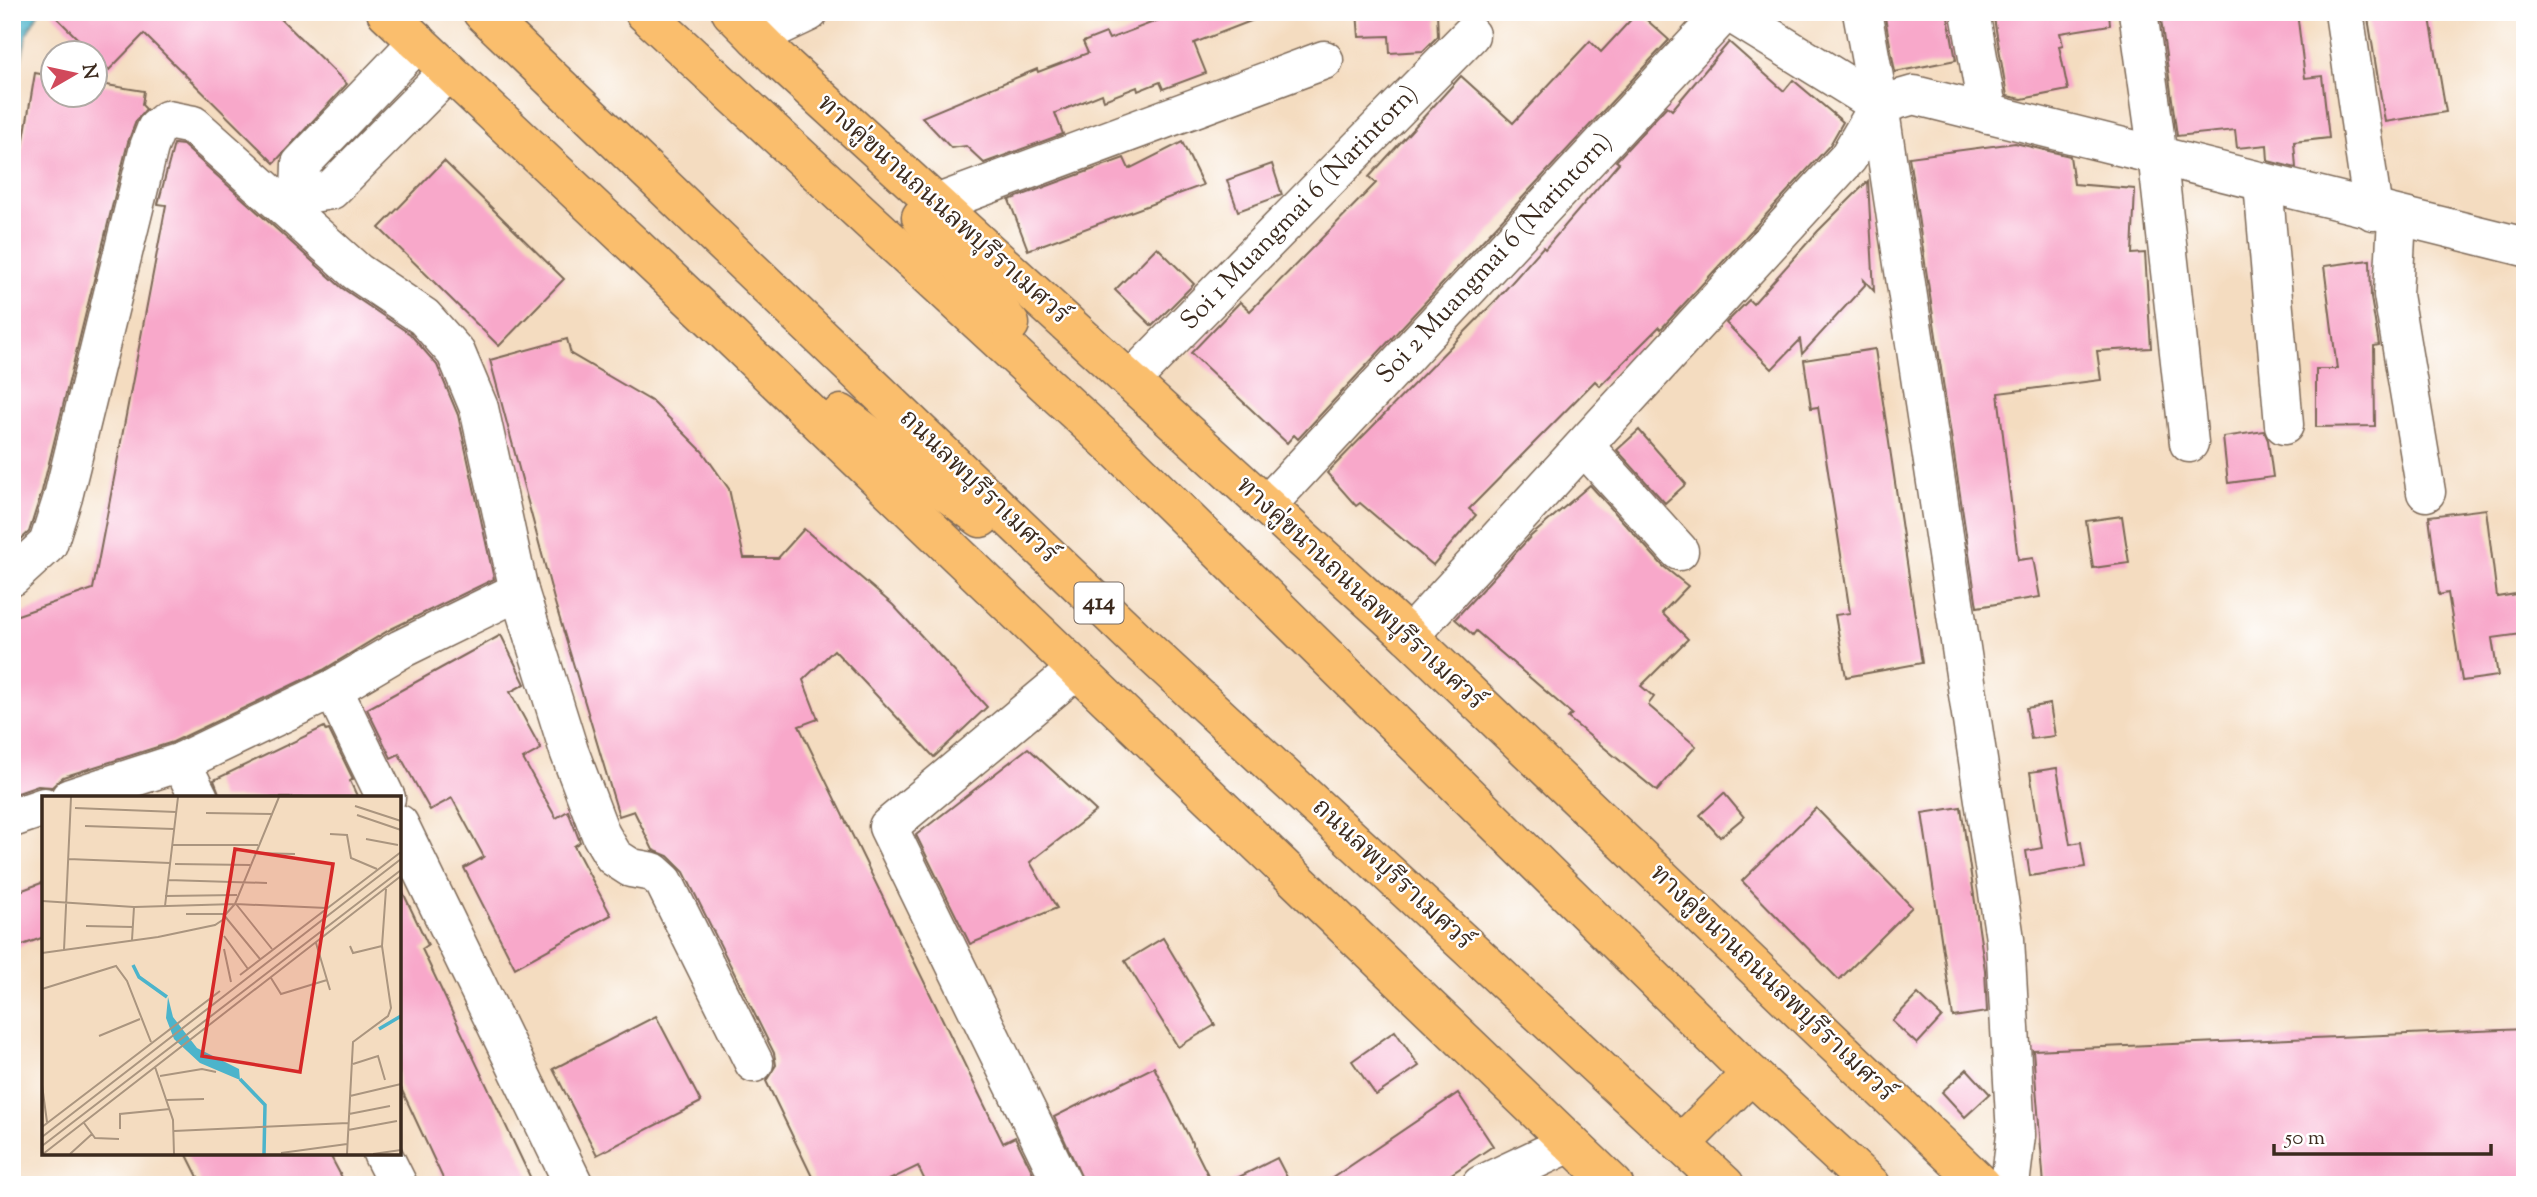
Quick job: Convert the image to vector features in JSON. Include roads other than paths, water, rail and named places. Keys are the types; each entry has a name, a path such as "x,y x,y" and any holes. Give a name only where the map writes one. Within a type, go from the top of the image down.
{"main road":[{"name":"414","path":"386,12 711,318 1614,1185"},
{"name":"ถนนลพบุรีราเมศวร์","path":"482,12 1142,645 1725,1185"},
{"path":"644,12 1116,449 1751,1074 1871,1185"},
{"path":"756,37 922,219 1116,449"},
{"name":"ทางคู่ขนานถนนลพบุรีราเมศวร์","path":"756,37 1409,636 1982,1185"},
{"path":"711,318 996,529 1142,645"},
{"path":"1682,1143 1751,1074"}],"street":[{"path":"756,37 809,12"},
{"path":"1862,12 1879,105 2005,939 2016,1135 2010,1185"},
{"path":"1970,12 1988,114"},
{"path":"2138,12 2189,443"},
{"path":"2344,12 2385,214 2393,295 2427,492"},
{"name":"Soi 2 Muangmai 6 (Narintorn)","path":"1265,506 1712,17 1879,105"},
{"name":"Soi 1 Muangmai 6 (Narintorn)","path":"1130,381 1470,35"},
{"path":"294,202 301,164 418,42"},
{"path":"936,204 1324,60"},
{"path":"294,202 331,190 448,72"},
{"path":"1409,636 1847,158 1879,105 1914,95 2385,214 2524,254"},
{"path":"12,577 48,544 63,498 149,146 156,130 167,121 193,125 294,202 358,272 424,317 456,354 479,408 519,591 569,751 601,835 614,857 631,868 653,872 664,882 754,1063"},
{"path":"2263,183 2284,425"},
{"path":"1585,447 1679,551"},
{"path":"76,796 181,762 333,689 401,649 519,591"},
{"path":"1063,1185 888,827 1076,670"},
{"path":"333,689 385,796"},
{"path":"181,762 198,796"},
{"path":"12,818 42,808"},
{"path":"401,828 574,1185"},
{"path":"1480,1185 1570,1143"},
{"path":"383,1155 398,1185"}],"water":[{"path":"12,12 39,12 27,33 12,103"}]}
